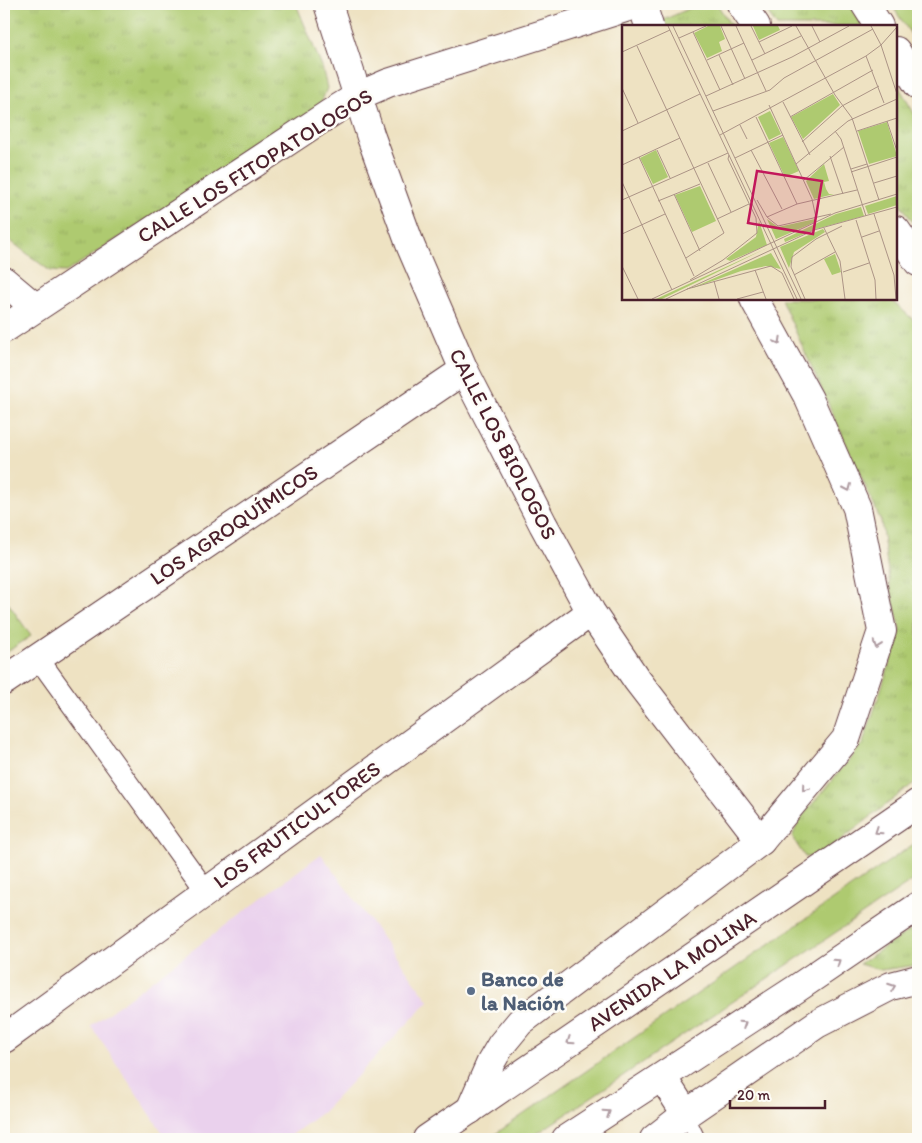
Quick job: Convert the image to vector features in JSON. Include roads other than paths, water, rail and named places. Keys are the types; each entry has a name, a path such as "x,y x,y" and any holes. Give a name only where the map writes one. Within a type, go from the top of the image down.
{"street":[{"name":"CALLE LOS BIOLOGOS","path":"328,4 390,192 411,247 464,370 543,524 591,612 637,680 761,841"},
{"name":"CALLE LOS FITOPATOLOGOS","path":"4,328 358,96 388,83 640,4"},
{"path":"640,4 649,25"},
{"path":"741,4 755,25"},
{"path":"865,4 878,25"},
{"path":"897,53 918,85"},
{"path":"897,231 918,262"},
{"path":"4,282 36,307"},
{"path":"470,1110 501,1045 520,1022 761,841 846,739 882,631 857,508 809,399 755,300"},
{"name":"LOS AGROQUÍMICOS","path":"4,681 464,370"},
{"name":"LOS FRUTICULTORES","path":"4,1038 591,612"},
{"path":"38,658 206,891"},
{"name":"AVENIDA LA MOLINA","path":"427,1139 918,803"},
{"path":"566,1139 796,989 918,906"},
{"path":"654,1139 686,1114 817,1024 891,986 918,979"},
{"path":"662,1076 686,1114"}],"lane":[{"path":"686,1114 698,1139"}],"place":[{"name":"Banco de la Nación","path":"471,991"}]}
